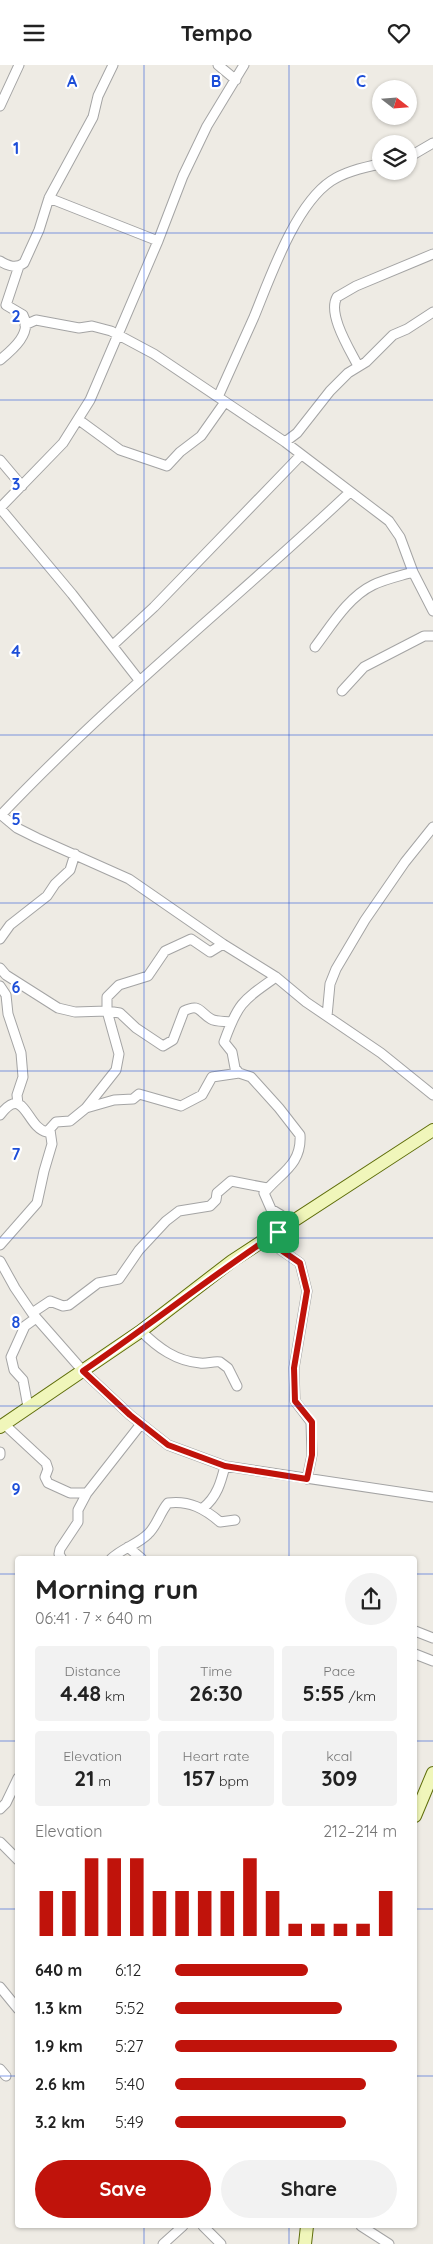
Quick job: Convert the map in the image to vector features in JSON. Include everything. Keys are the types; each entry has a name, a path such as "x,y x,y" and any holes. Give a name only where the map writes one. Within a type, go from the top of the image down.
{"main road":[{"path":"2,1426 141,1331 232,1261 433,1130"},
{"path":"417,1811 433,1773"},
{"path":"305,2244 308,2228"}],"street":[{"path":"0,106 19,65"},
{"path":"113,65 98,96 93,117 86,133 72,154 49,198 40,230 24,263 20,266 3,305 36,320 79,328 92,327 119,335 154,354 285,442 396,528 413,572 433,611"},
{"path":"218,65 236,80"},
{"path":"139,680 113,645 0,508 63,443 79,421 119,335 158,241 182,176 207,126 244,65"},
{"path":"417,152 433,143"},
{"path":"79,421 120,450 167,466 180,452 201,437 221,400 270,272 288,237 313,198 329,182 344,173 372,166"},
{"path":"49,198 158,241"},
{"path":"358,366 340,328 334,309 337,297 356,286 433,254"},
{"path":"0,261 12,266 20,266"},
{"path":"285,442 297,433 330,391 393,335 407,329 433,312"},
{"path":"0,360 17,346 26,325 23,315"},
{"path":"26,325 36,320"},
{"path":"113,645 154,607 301,455"},
{"path":"0,459 22,486"},
{"path":"350,492 230,602 139,680 31,784 2,819 37,838 129,879 223,944 276,977 327,1016 381,1053 433,1095"},
{"path":"315,647 346,608 370,586 413,572"},
{"path":"342,691 364,667 424,636 433,636"},
{"path":"327,1016 330,983 336,969 388,887 433,827"},
{"path":"0,939 10,925 47,896 55,884 70,869 75,854"},
{"path":"0,987 6,995 8,1014 22,1053 23,1077 17,1095 18,1104 43,1131 50,1130 56,1123 70,1121 86,1108 116,1070 119,1053 107,1011 107,997 119,985 148,976 165,951 191,939 210,952 223,944"},
{"path":"2,973 58,1008 75,1013 107,1011 120,1013 136,1028 163,1046 173,1040 184,1011 191,1007 199,1009 212,1021 231,1022"},
{"path":"239,1073 235,1068 232,1052 224,1042 231,1022 238,1007 250,995 276,977"},
{"path":"86,1108 114,1100 133,1099 139,1094 181,1106 202,1095 212,1077 239,1073 251,1077 300,1135 297,1157 282,1176 264,1193 271,1209 281,1215 283,1229 281,1250 300,1263 307,1291 294,1368 295,1401 312,1422 312,1455 307,1479"},
{"path":"0,1115 11,1103 18,1104"},
{"path":"0,1245 37,1203 52,1144 50,1130"},
{"path":"28,1407 23,1380 14,1370 11,1357 25,1326 34,1315 50,1301 63,1306 69,1305 98,1283 119,1279 139,1250 166,1221 179,1211 210,1206 216,1200 217,1193 231,1181 267,1189"},
{"path":"0,1261 15,1288 34,1315 83,1371 141,1424 168,1445 225,1466 433,1497"},
{"path":"141,1331 152,1342 178,1359 202,1363 220,1362 228,1369 237,1386"},
{"path":"60,1556 60,1549 75,1529 79,1518 78,1510 87,1493 141,1424"},
{"path":"2,1426 46,1463 48,1469 45,1477 48,1483 70,1493 87,1493"},
{"path":"203,1508 210,1503 220,1485 225,1466"},
{"path":"114,1556 135,1545 149,1534 168,1503 177,1502 203,1508 220,1522 235,1521"},
{"path":"128,1547 138,1556"},
{"path":"417,1632 433,1638"},
{"path":"417,1655 433,1661"},
{"path":"0,1809 6,1803 15,1784"},
{"path":"0,1842 15,1857"},
{"path":"0,1987 15,2005"},
{"path":"163,2244 181,2228"},
{"path":"206,2228 221,2244"},
{"path":"364,2228 389,2244"}],"route":[{"path":"278,1232 281,1250 300,1263 307,1291 294,1368 295,1401 312,1422 312,1455 307,1479 225,1466 168,1445 130,1415 83,1371 141,1331 232,1261 278,1232"}]}
